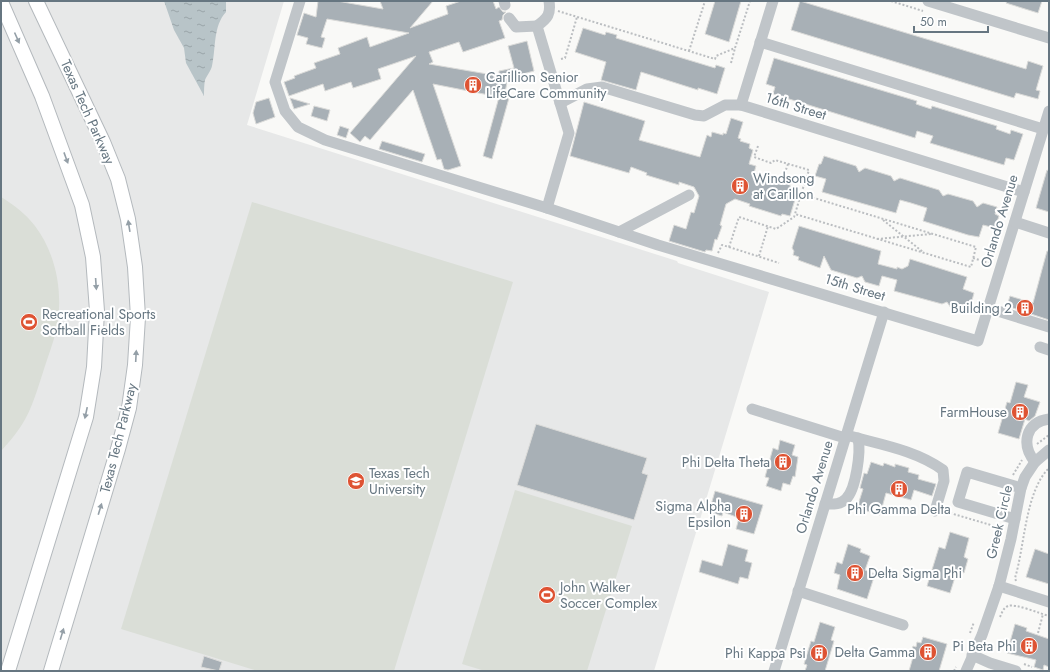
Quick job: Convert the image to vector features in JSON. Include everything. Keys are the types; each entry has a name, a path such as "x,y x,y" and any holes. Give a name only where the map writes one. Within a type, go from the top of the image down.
{"main road":[{"name":"Texas Tech Parkway","path":"36,1 104,142 118,179 128,219 134,260 138,317 136,365 127,415 51,671"},
{"path":"1,2 42,96 82,205 93,257 97,311 94,367 86,417 8,671"}],"street":[{"name":"15th Street","path":"300,1 274,82 284,111 298,127 325,140 547,208 619,232 978,341"},
{"path":"509,18 516,27 537,26 549,16 551,10 549,1"},
{"path":"741,105 773,1"},
{"path":"928,1 1049,38"},
{"path":"537,26 569,133 547,208"},
{"path":"760,42 1044,137"},
{"name":"16th Street","path":"560,103 587,89 602,87 695,115 704,116 724,105 741,105 1024,192"},
{"name":"Orlando Avenue","path":"978,341 1024,192 1044,137 1049,111"},
{"path":"619,232 689,195"},
{"path":"1015,222 1049,233"},
{"path":"988,308 1049,327"},
{"name":"Orlando Avenue","path":"774,671 884,312"},
{"path":"752,409 845,436 858,438 933,462 943,470 944,481 935,511"},
{"path":"1035,462 1028,453 1026,442 1028,432 1043,420 1049,419"},
{"path":"825,504 839,504 846,498 857,466 860,447 858,438"},
{"name":"Greek Circle","path":"961,668 972,655 982,634 999,586 1009,519 1025,477 1035,462 1049,450"},
{"path":"1009,519 958,502 967,472 1021,488"},
{"path":"999,586 1049,602"},
{"path":"798,591 903,625"},
{"path":"972,655 990,663 1016,671"}],"path":[{"path":"689,52 705,1"},
{"path":"731,63 750,1"},
{"path":"557,11 715,59 716,56 735,48"},
{"path":"561,59 565,58 577,17"},
{"path":"729,247 739,217 776,228 794,217 808,170 775,160 771,163 754,157 758,146"},
{"path":"782,181 788,164"},
{"path":"795,214 971,267 976,247 801,194"},
{"path":"882,219 925,253"},
{"path":"759,256 768,226"},
{"path":"876,239 932,234"},
{"path":"713,252 719,253 722,245 779,263"},
{"path":"973,258 993,264"},
{"path":"1019,582 1015,578 1031,499 1039,480 1049,468"},
{"path":"1002,529 1009,519"},
{"path":"998,622 1003,611 1008,606 1014,605 1049,616"},
{"path":"1038,632 1043,614"},
{"path":"968,639 976,618"},
{"path":"954,671 961,668"}],"shaded area":[{"name":"Texas Tech University","path":"1,1 284,1 247,125 677,261 678,263 769,292 654,671 1,671"},
{"name":"Recreational Sports Softball Fields","path":"1,197 28,218 43,237 49,250 57,276 59,304 55,336 33,403 18,431 1,451"},
{"path":"252,202 513,282 394,671 258,671 121,629"},
{"name":"John Walker Soccer Complex","path":"515,490 632,526 587,671 485,671 462,664"}],"water":[{"path":"164,1 226,1 226,12 217,30 211,70 205,80 204,96 186,63 184,48 174,30"}],"building":[{"name":"Carillion Senior LifeCare Community","path":"318,1 337,1 383,9 380,1 433,1 410,28 448,14 446,6 461,1 493,1 496,9 499,7 503,12 506,12 503,15 502,20 499,21 505,38 463,52 459,42 429,52 433,62 429,64 499,76 499,71 514,68 508,46 527,41 534,71 508,78 504,97 509,98 492,159 483,156 499,97 433,84 461,166 448,170 444,169 441,159 437,160 413,90 370,140 365,136 360,142 350,133 416,56 378,69 381,79 353,88 351,82 325,91 323,84 289,96 284,82 295,78 294,76 316,68 314,63 340,54 338,48 367,37 370,47 409,33 327,19 321,37 325,38 322,48 306,44 308,38 297,35 304,13 316,17"},
{"path":"715,1 741,1 729,42 705,34"},
{"path":"800,1 1026,69 1028,61 1043,66 1036,90 1040,91 1038,99 1016,93 1014,98 791,30"},
{"path":"1007,1 1042,1 1038,13 1006,3"},
{"path":"583,28 605,35 606,32 617,35 616,38 715,68 716,65 725,68 717,94 698,88 698,90 641,72 636,90 601,80 606,62 575,52"},
{"path":"774,58 917,101 916,104 931,109 932,106 997,126 996,129 1010,134 1011,130 1023,134 1014,160 1006,158 1004,165 930,143 933,136 917,131 915,138 773,94 775,87 766,84"},
{"path":"269,98 275,117 256,124 253,113 256,102"},
{"path":"290,98 310,104 294,109"},
{"name":"Windsong at Carillon","path":"584,102 645,121 639,140 700,157 707,135 711,137 712,132 723,135 723,133 726,134 731,118 743,122 738,138 741,139 740,141 750,144 749,148 753,150 749,164 756,166 754,173 790,184 790,187 796,189 795,193 797,193 790,216 782,214 781,216 749,206 750,204 735,199 726,204 720,225 722,226 717,240 715,239 712,251 706,250 705,252 669,241 674,225 686,229 691,212 694,213 699,196 694,187 679,182 679,185 646,175 647,173 631,167 629,173 570,156"},
{"path":"314,106 330,110 327,121 311,116"},
{"path":"340,126 349,129 346,138 337,135"},
{"path":"382,141 425,154 422,162 379,149"},
{"path":"824,156 856,166 859,172 865,168 891,176 894,181 900,178 939,190 943,196 948,194 973,201 977,207 983,203 997,207 995,214 999,216 995,228 983,225 979,237 968,235 923,221 927,208 911,203 900,200 896,213 822,192 826,179 815,176 819,164 821,164"},
{"path":"1047,170 1049,171 1049,212 1036,208"},
{"path":"799,226 881,251 878,264 902,269 908,266 910,259 967,277 963,289 974,293 971,304 968,303 965,312 951,308 947,302 942,304 894,291 897,280 882,276 879,286 865,282 862,276 857,278 831,270 824,256 820,268 798,260 799,257 793,255 794,251 792,248"},
{"path":"1047,251 1049,251 1049,320 1007,306 1010,296 1033,303"},
{"name":"FarmHouse","path":"1016,382 1028,385 1024,397 1040,402 1035,416 1029,421 1025,419 1019,439 998,433 1007,402 1010,403"},
{"path":"536,424 647,458 642,473 648,475 634,520 517,485"},
{"name":"Phi Delta Theta","path":"780,440 795,445 792,455 798,457 795,477 793,476 790,485 783,483 781,491 766,486 769,478 765,477 773,448 778,450"},
{"name":"Phi Gamma Delta","path":"871,462 883,466 884,463 895,467 895,464 909,468 908,472 919,475 918,479 936,484 932,496 914,490 911,500 886,493 880,515 857,508 863,489 860,488 864,473 867,474"},
{"name":"Sigma Alpha Epsilon","path":"715,491 763,505 754,534 736,529 739,518 723,512 722,516 709,512"},
{"path":"950,532 969,538 964,557 968,559 964,573 960,571 959,575 956,574 950,593 927,586 939,547 945,549"},
{"name":"Sigma Alpha Epsilon","path":"728,544 748,550 745,561 752,563 748,579 740,577 738,584 699,572 702,560 722,566"},
{"name":"Delta Sigma Phi","path":"848,544 861,549 860,552 870,556 865,570 875,574 867,599 837,589 840,575 834,573 837,562 842,564"},
{"path":"1035,549 1049,554 1049,584 1026,577"},
{"name":"Phi Kappa Psi","path":"820,622 835,627 831,640 834,641 825,671 805,671 807,665 804,664 811,641 814,642"},
{"name":"Pi Beta Phi","path":"1015,624 1027,628 1026,631 1049,639 1049,667 1044,665 1043,670 1034,667 1036,660 1007,653"},
{"name":"Delta Gamma","path":"923,637 947,644 939,671 909,671 913,657 910,657 913,646 916,647 917,642 921,643"},
{"path":"204,656 222,662 219,671 201,667"}],"place":[{"name":"Carillion Senior LifeCare Community","path":"473,85"},
{"name":"Windsong at Carillon","path":"740,186"},
{"name":"Building 2","path":"1025,308"},
{"name":"Recreational Sports Softball Fields","path":"29,322"},
{"name":"FarmHouse","path":"1020,412"},
{"name":"Phi Delta Theta","path":"783,462"},
{"name":"Texas Tech University","path":"356,481"},
{"name":"Phi Gamma Delta","path":"899,489"},
{"name":"Sigma Alpha Epsilon","path":"744,514"},
{"name":"Delta Sigma Phi","path":"855,573"},
{"name":"John Walker Soccer Complex","path":"547,595"},
{"name":"Pi Beta Phi","path":"1029,646"},
{"name":"Delta Gamma","path":"928,652"},
{"name":"Phi Kappa Psi","path":"819,653"}]}
